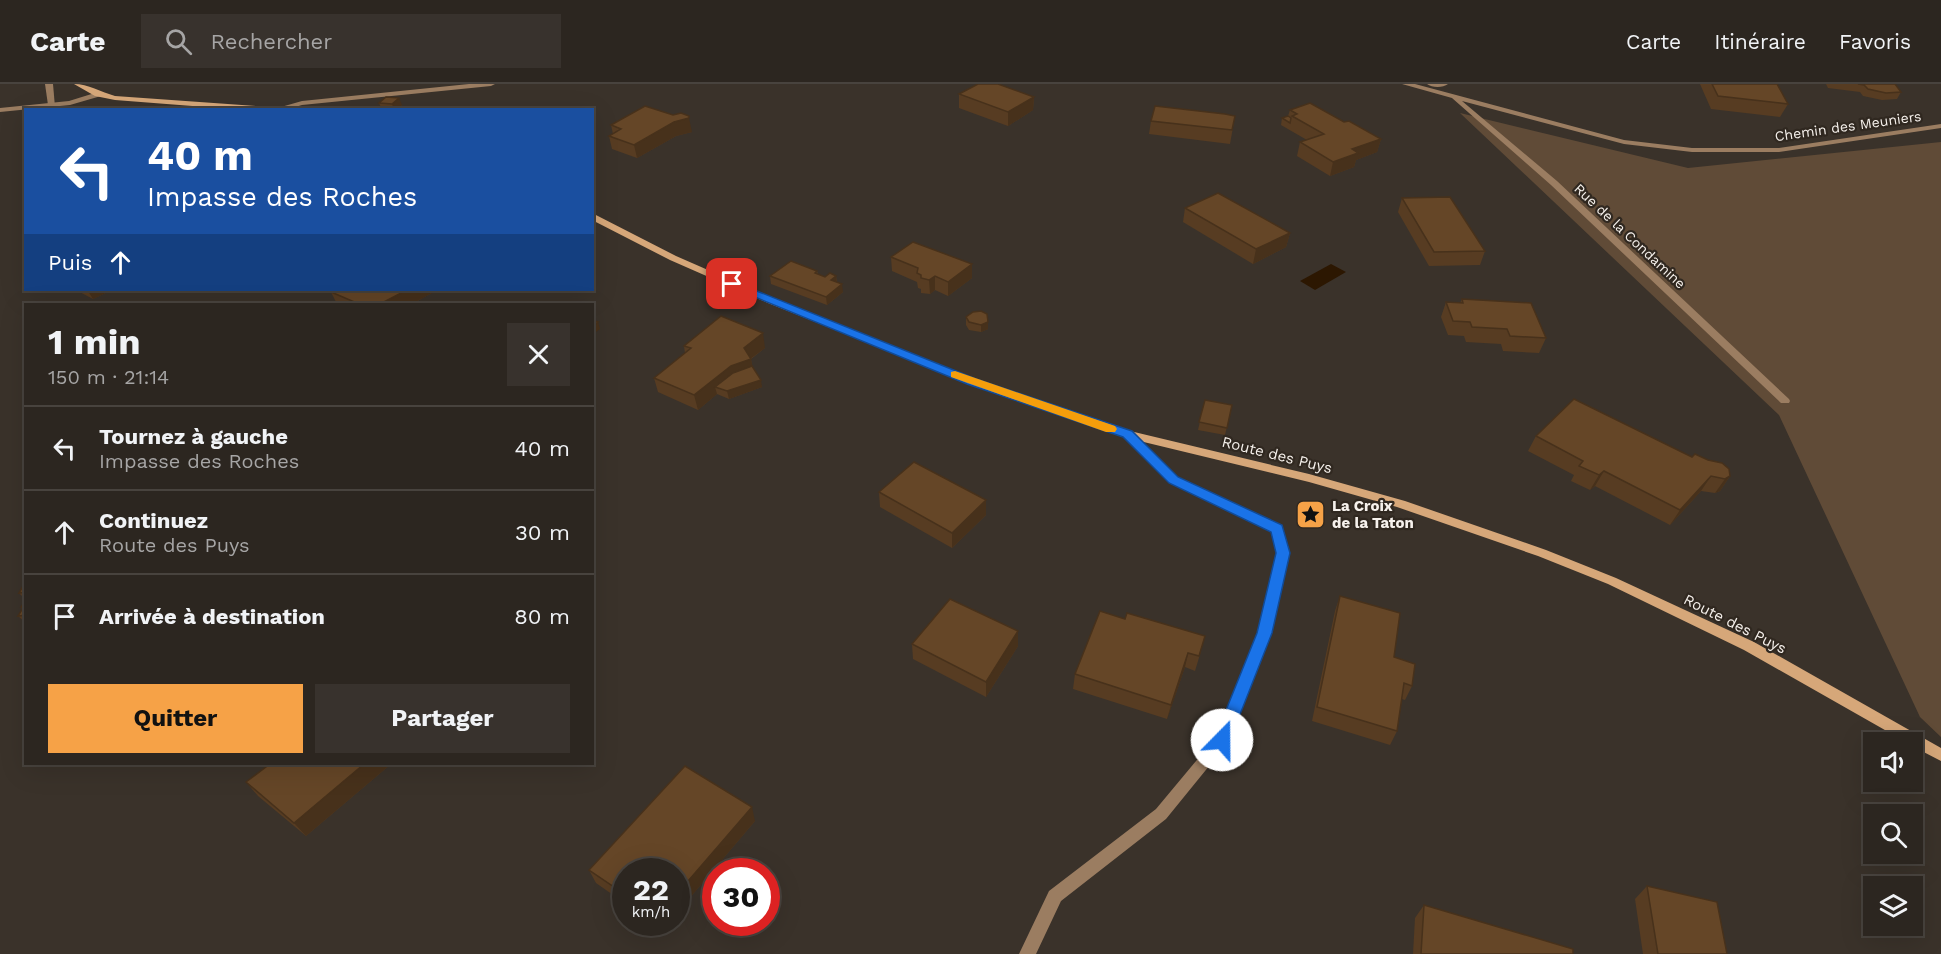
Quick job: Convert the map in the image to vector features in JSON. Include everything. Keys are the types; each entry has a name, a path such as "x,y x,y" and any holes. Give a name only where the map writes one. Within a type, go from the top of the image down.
{"main road":[{"path":"78,84 98,94 138,100 262,108"},
{"name":"Route des Puys","path":"594,217 673,258 771,301 972,381 1127,434 1309,478 1401,504 1542,552 1612,581 1749,646 1941,755"}],"street":[{"path":"49,84 52,105"},
{"path":"282,108 302,103 491,84"},
{"name":"Chemin des Meuniers","path":"1406,84 1624,142 1692,150 1779,150 1941,126"},
{"path":"1431,84 1444,84"},
{"path":"0,110 70,103 98,94"},
{"name":"Rue de la Condamine","path":"1452,96 1554,183 1785,400"},
{"path":"1027,954 1055,896 1161,814 1222,740 1264,633 1283,553 1277,529 1173,480 1127,434"}],"shaded area":[{"path":"1460,113 1688,168 1941,142 1941,737 1920,717 1779,415"},
{"path":"1331,264 1346,272 1315,290 1300,281"}],"building":[{"path":"978,84 998,84 1034,97 1008,112 959,94"},
{"path":"1712,84 1777,84 1788,104 1718,96"},
{"path":"1858,84 1895,84 1901,92 1886,93"},
{"path":"386,97 399,98 392,104 379,103"},
{"path":"1310,103 1381,139 1352,149 1358,153 1333,162 1300,142 1324,134 1292,116 1297,114 1290,110"},
{"path":"645,106 673,115 681,113 689,118 674,122 634,145 609,136 621,129 611,125"},
{"path":"1155,106 1235,116 1232,130 1151,121"},
{"path":"1288,116 1291,118 1290,123 1282,118"},
{"path":"1218,193 1290,233 1256,249 1185,208"},
{"path":"1450,197 1485,251 1434,252 1402,198"},
{"path":"913,242 972,264 948,282 935,276 929,280 921,278 921,275 917,273 918,268 891,257"},
{"path":"791,261 817,271 815,273 825,277 830,273 836,276 831,280 842,284 826,297 770,276"},
{"path":"405,291 382,303 357,303 331,292"},
{"path":"1462,299 1531,303 1546,338 1510,336 1507,329 1472,327 1470,322 1453,321 1446,302 1463,303"},
{"path":"981,311 987,314 988,322 981,325 969,322 966,317 973,312"},
{"path":"721,316 763,333 744,348 751,359 731,366 694,395 654,378 691,348 684,346"},
{"path":"752,366 761,380 727,391 715,387 733,373"},
{"path":"1574,399 1692,457 1695,454 1722,463 1729,469 1730,476 1725,479 1711,476 1680,510 1604,471 1599,475 1579,466 1583,461 1536,436"},
{"path":"1205,400 1232,405 1227,428 1199,422"},
{"path":"914,462 986,500 952,533 879,492"},
{"path":"1340,596 1400,613 1394,657 1415,664 1412,686 1404,683 1397,731 1317,707"},
{"path":"950,599 1018,631 986,682 912,644"},
{"path":"24,606 24,615 18,616"},
{"path":"1100,611 1125,619 1127,613 1205,636 1199,656 1188,653 1171,705 1075,674"},
{"path":"269,765 363,765 294,823 246,782"},
{"path":"685,766 752,807 708,858 702,858 702,865 690,879 690,858 612,858 612,886 589,870"},
{"path":"1647,886 1717,902 1727,954 1658,954"},
{"path":"1424,905 1573,949 1573,954 1421,954"}],"slow traffic":[{"path":"955,375 1111,429"}],"place":[{"name":"La Croix de la Taton","path":"1311,515"}],"route":[{"path":"732,284 972,381 1127,434 1173,480 1277,529 1283,553 1264,633 1222,740"}]}
